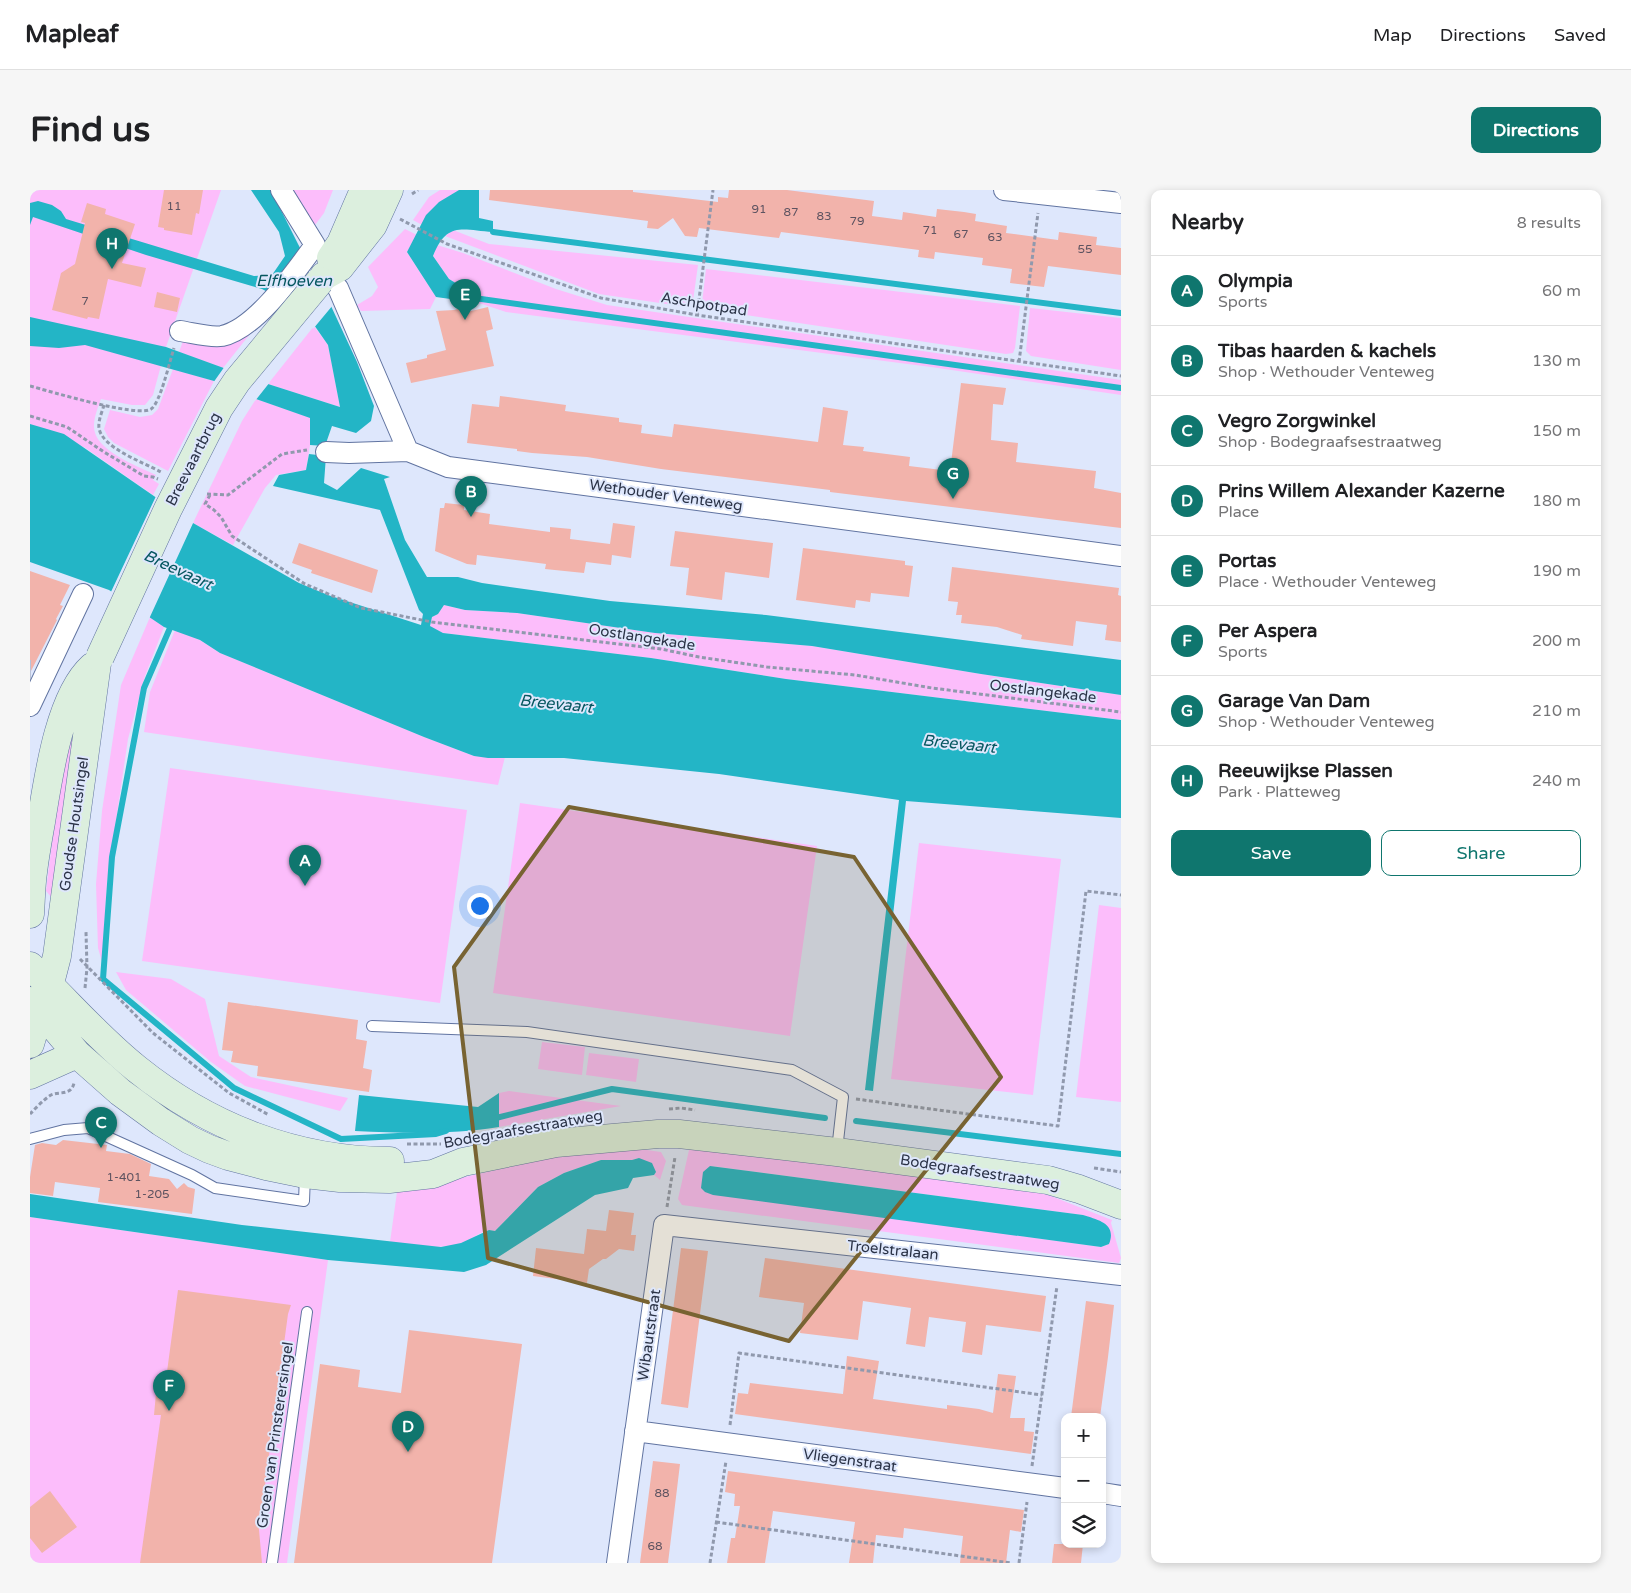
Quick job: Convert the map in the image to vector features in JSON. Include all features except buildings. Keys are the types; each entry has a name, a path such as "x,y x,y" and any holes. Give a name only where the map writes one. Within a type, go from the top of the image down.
{"main road":[{"path":"322,279 331,258 341,243 364,190"},
{"path":"322,279 340,267 373,226 389,190"},
{"name":"Breevaartbrug","path":"98,660 168,509 219,408 236,381 322,279"},
{"name":"Goudse Houtsingel","path":"30,914 31,874 60,726 86,672 98,660"},
{"name":"Goudse Houtsingel","path":"30,1044 35,1006 50,984 60,936 98,660"},
{"name":"Bodegraafsestraatweg","path":"30,966 136,1068 170,1093 207,1116 306,1163"},
{"name":"Bodegraafsestraatweg","path":"35,1006 77,1054 120,1092 161,1122 190,1140 228,1156 306,1163 331,1156 368,1161 408,1161 433,1158 463,1162 556,1143 658,1134 680,1121 837,1152 1048,1180 1079,1189 1121,1205"},
{"path":"30,1075 77,1054"}],"street":[{"path":"178,338 220,336 236,332 253,319 268,303 315,245 281,190"},
{"path":"1004,190 1121,203"},
{"path":"318,450 349,453 408,451 338,288 322,279"},
{"name":"Wethouder Venteweg","path":"408,451 448,467 1121,556"},
{"path":"30,706 37,673 83,594"},
{"name":"Troelstralaan","path":"664,1225 1121,1275"},
{"name":"Wibautstraat","path":"617,1563 664,1225"},
{"name":"Vliegenstraat","path":"635,1431 1061,1488"},
{"path":"1106,1494 1121,1496"}],"lane":[{"path":"372,1026 528,1032 792,1070 843,1097 837,1152"},
{"path":"30,1139 64,1130 88,1128 192,1175 215,1188 304,1201 306,1163"},
{"name":"Groen van Prinsterersingel","path":"272,1563 307,1312"}],"path":[{"path":"697,315 713,190"},
{"path":"1019,362 1041,194"},
{"name":"Aschpotpad","path":"400,218 447,244 601,298 697,315 1121,376"},
{"path":"30,386 104,405 141,412 151,410 157,401 178,338"},
{"path":"104,405 98,426 101,437 109,445 163,473"},
{"path":"30,416 67,426 104,452 144,476 154,477"},
{"name":"Oostlangekade","path":"318,450 282,454 228,495 208,495 205,504 221,517 232,536 305,584 361,608 432,622 661,649 767,668 854,675 932,688 1121,712"},
{"path":"843,1097 1058,1126 1086,891 1121,895"},
{"path":"60,936 87,968 153,1033 229,1093 275,1118"},
{"path":"663,1109 680,1121 664,1225"},
{"name":"Bodegraafsestraatweg","path":"405,1144 442,1144"},
{"path":"1019,1563 1059,1268"},
{"path":"739,1353 1042,1395"},
{"path":"716,1522 1011,1563"}],"highlighted area":[{"path":"569,807 854,857 1001,1077 789,1341 488,1258 454,967"}],"shaded area":[{"path":"30,190 221,190 166,347 153,395 145,405 132,405 101,399 95,416 94,426 96,435 108,450 156,475 153,480 159,484 153,495 84,447 30,457"},
{"path":"288,190 333,190 324,213 315,225"},
{"path":"440,190 459,190 438,205 422,225 413,220 429,197"},
{"path":"405,229 417,235 407,252 436,297 430,309 361,311 357,305 372,296 378,287 368,267"},
{"path":"453,230 489,244 698,265 693,301 687,307 599,294 445,236"},
{"path":"437,245 463,253 556,289 607,305 1121,380 1121,395 931,367 506,312 479,303 464,288 449,279 433,256"},
{"path":"706,269 1020,306 1015,348 1013,353 1006,354 706,309 702,303"},
{"path":"1030,308 1121,318 1121,370 1031,356 1026,351"},
{"path":"314,326 328,345 340,407 268,384"},
{"path":"250,334 223,368 179,352 183,341 223,340"},
{"path":"173,369 214,381 168,471 114,443 104,429 110,410 140,417 152,415 158,409"},
{"path":"256,399 311,418 310,445 306,470 276,475 265,488 233,545 193,523 242,421"},
{"path":"444,605 465,610 517,613 655,633 812,646 1121,695 1121,720 786,679 651,658 443,633 430,627 432,617 438,614"},
{"path":"150,617 164,627 145,676 128,739 107,882 102,962 98,948 96,884 102,811 121,685"},
{"path":"175,630 200,640 220,653 424,737 474,756 505,757 498,785 144,732 150,692"},
{"path":"90,674 52,898 46,891 62,764"},
{"path":"170,768 467,810 440,1003 142,961"},
{"path":"520,803 817,846 790,1036 493,993"},
{"path":"919,843 1061,859 1033,1095 891,1079"},
{"path":"1099,905 1121,908 1121,1102 1076,1097"},
{"path":"116,972 171,979 205,999 219,1056 251,1077 348,1098 340,1111 245,1086 211,1062 126,990"},
{"path":"542,1042 585,1047 582,1075 538,1069"},
{"path":"589,1053 639,1059 636,1082 586,1075"},
{"path":"509,1091 621,1106 499,1127 499,1093"},
{"path":"633,1148 661,1152 666,1161 660,1180 654,1175 656,1172 639,1158 632,1160 601,1160 564,1173 538,1187 495,1231 486,1231 462,1243 445,1246 390,1242 397,1192 583,1151"},
{"path":"689,1150 764,1152 1027,1189 1051,1196 1112,1220 1111,1223 1121,1258 1119,1263 682,1205 678,1199","holes":["711,1166 1083,1215 1104,1223 1109,1244 1101,1247 1007,1234"]},
{"path":"30,1217 328,1260 287,1563 30,1563"}],"water":[{"name":"Elfhoeven","path":"251,190 271,190 331,306 357,362 374,406 371,421 356,433 332,426 325,446 310,445 310,418 256,399 214,381 85,345 59,348 30,346 30,317 166,347 268,384 340,407 328,345 305,312 262,289 146,255 33,217 30,225 30,203 38,201 52,205 61,211 66,219 254,276 272,275 285,256 279,232"},
{"path":"459,190 479,190 479,218 493,221 493,232 464,229 450,232 438,245 433,256 449,279 464,288 479,303 436,297 407,252 426,215 439,202"},
{"name":"Breevaart","path":"30,424 64,434 193,523 299,583 328,595 421,625 423,614 419,610 380,510 273,486 279,475 306,470 309,454 326,456 324,483 337,490 361,468 390,477 384,479 405,540 427,577 458,577 482,583 610,601 766,615 1121,660 1121,695 812,646 655,633 517,613 465,610 444,605 438,614 432,617 430,626 443,633 651,658 786,679 1121,720 1121,818 906,801 873,1091 865,1090 899,800 719,774 564,758 488,758 474,756 220,653 200,640 164,627 109,590 30,562"},
{"path":"499,1093 499,1127 481,1130 409,1133 355,1131 359,1095 478,1107"},
{"path":"639,1158 652,1163 656,1172 654,1175 633,1178 628,1188 595,1195 486,1265 464,1272 328,1260 30,1217 30,1194 242,1225 441,1247 461,1243 489,1230 495,1231 538,1187 564,1173 601,1160 632,1160"},
{"path":"710,1166 1083,1215 1100,1221 1109,1227 1111,1237 1109,1244 1101,1247 713,1195 701,1188 703,1172"}],"pier":[{"path":"311,265 333,305 313,329 304,314 279,301"},
{"path":"225,366 270,382 255,401 213,383"},
{"path":"157,494 194,521 149,619 110,594"}],"waterway":[{"path":"493,232 1121,313"},
{"path":"467,297 1121,388"},
{"path":"170,628 144,688 112,857 103,979 234,1088 341,1139 436,1134 446,1131"},
{"path":"492,1119 612,1089 825,1118"},
{"path":"856,1121 1121,1154"}],"place":[{"name":"Reeuwijkse Plassen","path":"112,269"},
{"name":"Portas","path":"465,320"},
{"name":"Garage Van Dam","path":"953,499"},
{"name":"Tibas haarden & kachels","path":"471,517"},
{"name":"Olympia","path":"305,886"},
{"name":"Vegro Zorgwinkel","path":"101,1148"},
{"name":"Per Aspera","path":"169,1411"},
{"name":"Prins Willem Alexander Kazerne","path":"408,1452"}]}
